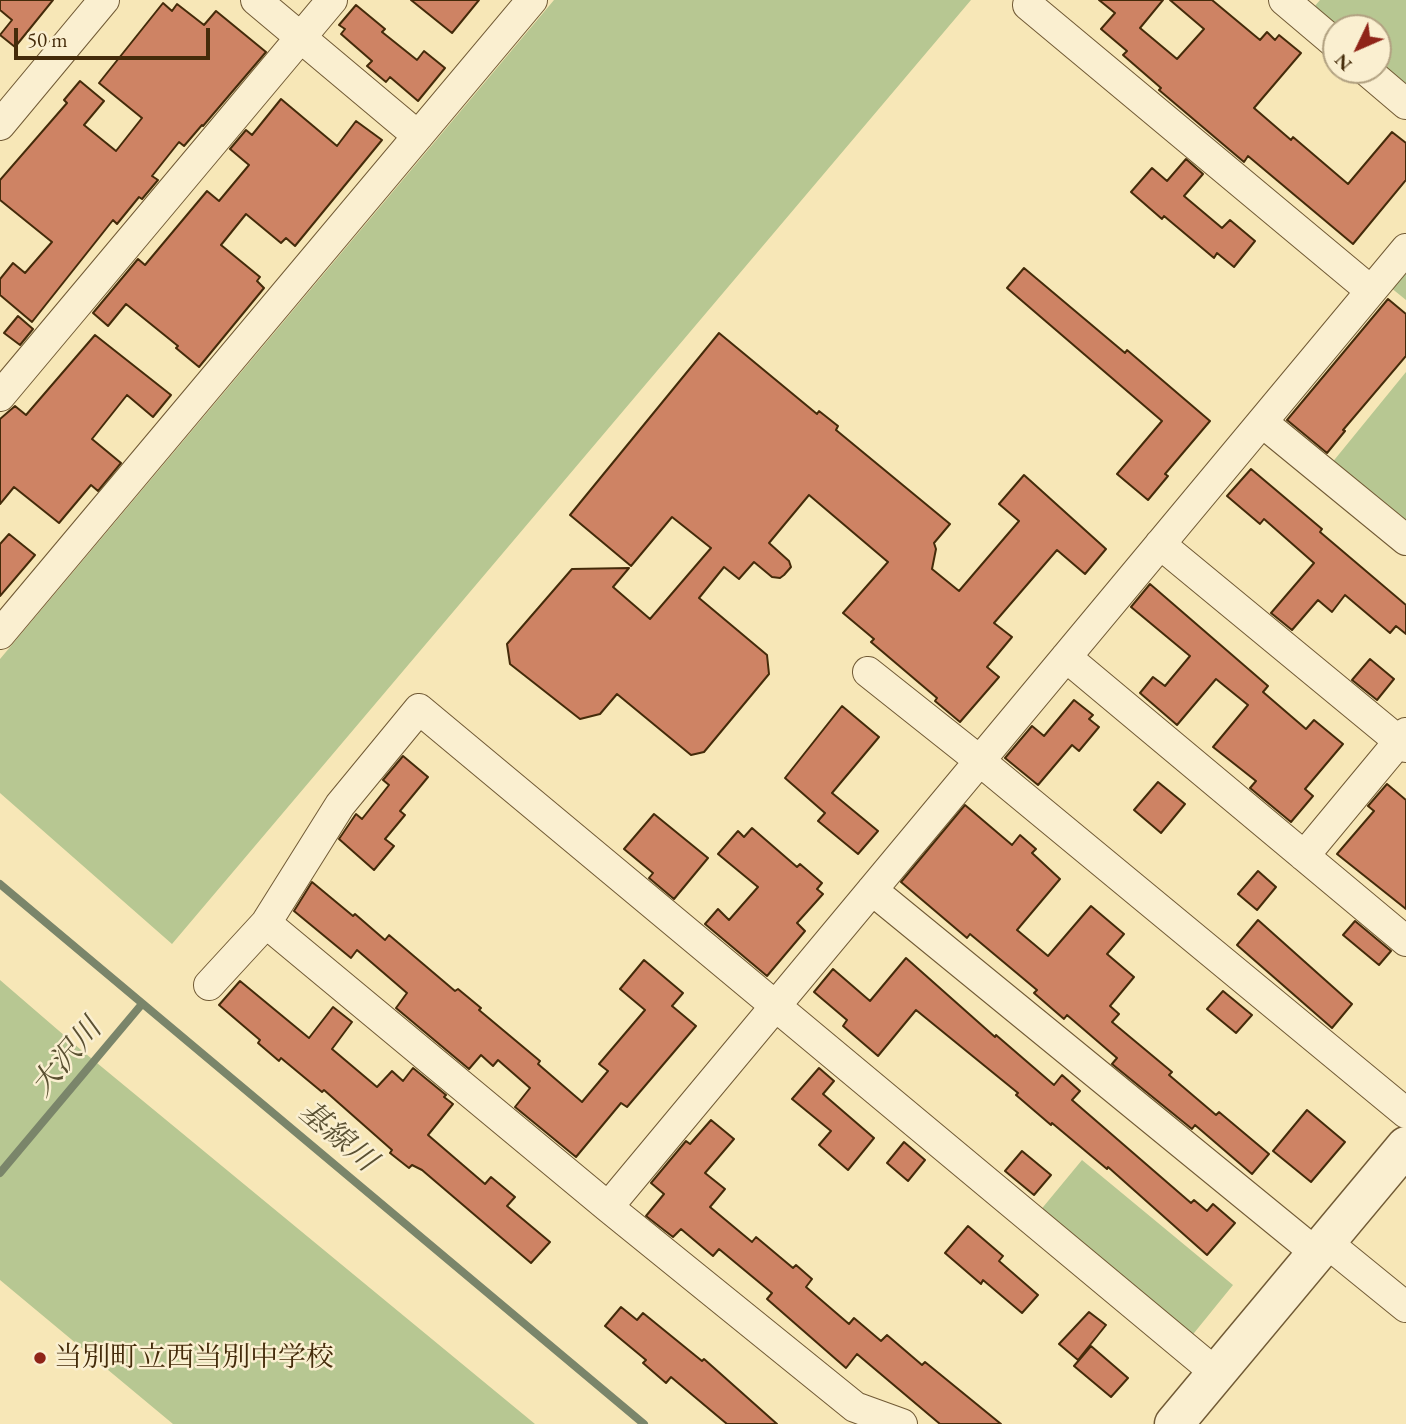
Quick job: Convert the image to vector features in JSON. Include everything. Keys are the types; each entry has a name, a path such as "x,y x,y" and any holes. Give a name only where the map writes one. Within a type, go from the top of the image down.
{"street":[{"path":"0,125 104,0"},
{"path":"256,0 418,136"},
{"path":"0,397 332,0"},
{"path":"0,634 532,0"},
{"path":"1284,0 1322,32"},
{"path":"1028,5 1371,291"},
{"path":"1382,84 1406,104"},
{"path":"608,1207 1406,249"},
{"path":"1262,422 1406,540"},
{"path":"1160,544 1404,741 1304,856"},
{"path":"1066,657 1406,941"},
{"path":"868,672 1406,1113"},
{"path":"209,985 266,923 340,805 419,709 1216,1373"},
{"path":"872,890 1321,1247 1406,1307"},
{"path":"266,923 608,1207 855,1407 902,1424"},
{"path":"1174,1424 1406,1146"}],"green space":[{"path":"554,0 971,0 172,944 0,793 0,659"},
{"path":"1320,0 1406,0 1406,84 1392,72 1392,14 1322,14 1314,7"},
{"path":"1406,268 1406,300 1390,287"},
{"path":"1406,372 1406,525 1331,464"},
{"path":"0,980 535,1424 173,1424 0,1280"},
{"path":"1082,1160 1233,1285 1190,1338 1039,1212"}],"building":[{"path":"0,0 53,0 15,47 0,35 12,20 0,10"},
{"path":"411,0 479,0 452,33"},
{"path":"1099,0 1163,0 1140,28 1177,59 1204,29 1170,0 1212,0 1260,40 1267,32 1275,40 1279,35 1301,53 1254,108 1348,184 1392,132 1406,143 1406,180 1353,244 1248,156 1244,162 1159,90 1161,88 1123,55 1127,51 1101,29 1115,13"},
{"path":"163,3 172,11 177,4 204,25 216,11 266,52 184,146 179,142 152,176 158,180 142,199 139,197 117,224 113,220 32,322 0,295 0,279 13,263 25,273 52,242 0,200 0,180 67,103 64,100 80,81 104,101 84,125 116,151 142,118 99,83"},
{"path":"356,5 385,29 382,32 417,60 424,51 445,68 418,101 390,77 386,82 367,66 372,61 341,34 345,29 339,25"},
{"path":"281,99 337,146 356,121 382,140 295,246 286,238 281,243 246,214 221,245 260,277 257,281 264,288 199,367 176,348 178,346 126,304 108,326 93,313 138,259 145,265 207,191 219,201 249,165 230,149 246,130 252,135"},
{"path":"1186,159 1203,174 1184,196 1222,228 1230,220 1255,241 1234,267 1217,253 1214,258 1131,192 1152,168 1167,181"},
{"path":"1024,268 1125,353 1127,350 1210,421 1165,474 1168,476 1148,500 1117,474 1162,421 1007,288"},
{"path":"1388,299 1406,314 1406,356 1343,430 1345,431 1327,453 1287,420"},
{"path":"18,316 33,329 20,345 4,333"},
{"path":"719,333 817,414 819,411 838,426 836,430 950,524 934,543 936,549 932,569 959,591 1019,521 999,504 1024,475 1106,549 1085,574 1057,550 994,623 1012,637 987,667 999,677 960,722 935,701 937,698 871,642 874,639 843,613 888,562 809,495 769,543 789,561 791,567 784,575 780,578 772,577 754,562 739,579 724,567 699,598 767,655 769,674 704,752 691,755 617,694 600,714 580,719 510,664 507,644 572,569 629,568 613,587 650,619 711,548 672,517 631,566 570,515"},
{"path":"95,335 171,395 153,417 127,395 92,439 121,463 98,491 91,485 59,523 14,487 0,504 0,419 15,406 26,415"},
{"path":"1251,469 1406,605 1406,634 1396,626 1390,633 1345,595 1332,612 1318,600 1292,630 1271,613 1314,563 1264,519 1260,524 1227,496"},
{"path":"9,534 35,555 0,596 0,544"},
{"path":"1150,584 1268,686 1263,692 1306,729 1314,720 1343,744 1305,789 1313,796 1291,822 1250,788 1256,781 1213,747 1248,705 1216,679 1177,725 1140,693 1153,677 1165,686 1190,656 1131,607"},
{"path":"1370,659 1394,679 1377,700 1352,680"},
{"path":"1074,700 1093,715 1089,719 1099,727 1079,751 1072,745 1038,785 1005,758 1032,726 1044,736"},
{"path":"842,706 879,737 832,793 878,831 858,854 818,821 825,813 785,778"},
{"path":"403,756 428,777 400,811 405,815 385,839 394,846 374,870 339,839 356,814 362,819 389,785 383,780"},
{"path":"1158,782 1185,804 1161,833 1134,810"},
{"path":"1387,784 1406,800 1406,909 1337,854 1374,811 1368,806"},
{"path":"965,805 1012,845 1020,835 1036,849 1032,853 1060,879 1017,930 1048,956 1091,906 1124,934 1107,954 1134,977 1110,1006 1119,1014 1112,1022 1172,1072 1169,1075 1216,1115 1219,1112 1269,1154 1252,1174 1195,1125 1192,1129 1112,1064 1117,1058 1067,1015 1064,1019 1034,993 1037,990 970,934 967,938 901,882"},
{"path":"654,814 708,858 674,899 649,878 653,873 624,849"},
{"path":"752,828 797,867 800,864 822,883 817,889 823,894 797,923 805,931 767,976 705,924 718,909 729,920 758,887 718,854 738,831 744,837"},
{"path":"1258,871 1276,887 1257,910 1238,894"},
{"path":"312,882 385,940 389,935 455,991 458,989 582,1102 608,1071 599,1064 645,1010 620,989 644,960 683,993 672,1006 696,1026 627,1107 621,1103 576,1157 515,1107 530,1088 498,1060 493,1066 481,1055 469,1069 396,1008 407,993 357,950 351,958 294,911"},
{"path":"1258,920 1352,1004 1332,1028 1237,945"},
{"path":"1355,921 1391,951 1379,965 1343,935"},
{"path":"906,958 1054,1085 1062,1075 1080,1091 1072,1100 1191,1203 1194,1200 1207,1211 1213,1204 1235,1223 1207,1255 1108,1167 1107,1169 1052,1123 1051,1125 1016,1095 1018,1093 916,1010 878,1056 843,1026 847,1020 814,992 833,969 870,1001"},
{"path":"240,981 309,1038 333,1007 352,1022 332,1049 377,1087 392,1071 403,1081 413,1068 446,1095 444,1097 453,1104 428,1135 485,1184 491,1177 515,1197 507,1206 550,1242 531,1263 422,1170 412,1165 409,1168 390,1153 392,1150 324,1090 322,1092 281,1058 279,1061 258,1043 260,1040 219,1005"},
{"path":"1223,991 1252,1015 1236,1033 1207,1009"},
{"path":"819,1068 834,1081 823,1094 874,1138 848,1170 819,1145 831,1131 792,1099"},
{"path":"1307,1110 1345,1142 1311,1182 1273,1151"},
{"path":"711,1120 734,1139 705,1173 725,1189 710,1207 752,1242 756,1237 793,1268 796,1265 812,1279 806,1287 849,1324 854,1318 881,1341 887,1335 922,1365 925,1362 1001,1424 940,1424 857,1354 846,1368 767,1299 772,1293 719,1249 713,1256 681,1229 673,1237 646,1216 664,1194 651,1183 686,1141 690,1144"},
{"path":"904,1142 925,1160 908,1181 887,1163"},
{"path":"1022,1151 1051,1175 1034,1195 1005,1171"},
{"path":"968,1226 1003,1256 999,1261 1038,1295 1022,1313 983,1280 981,1284 945,1253"},
{"path":"621,1307 637,1320 643,1313 702,1361 704,1359 777,1424 727,1424 671,1377 666,1383 643,1363 646,1360 605,1326"},
{"path":"1089,1312 1106,1325 1078,1360 1059,1344"},
{"path":"1091,1346 1128,1378 1111,1397 1074,1366"}],"waterway":[{"name":"基線川","path":"0,884 644,1424"},
{"name":"大沢川","path":"0,1173 142,1004"}],"place":[{"name":"当別町立西当別中学校","path":"40,1358"}]}
